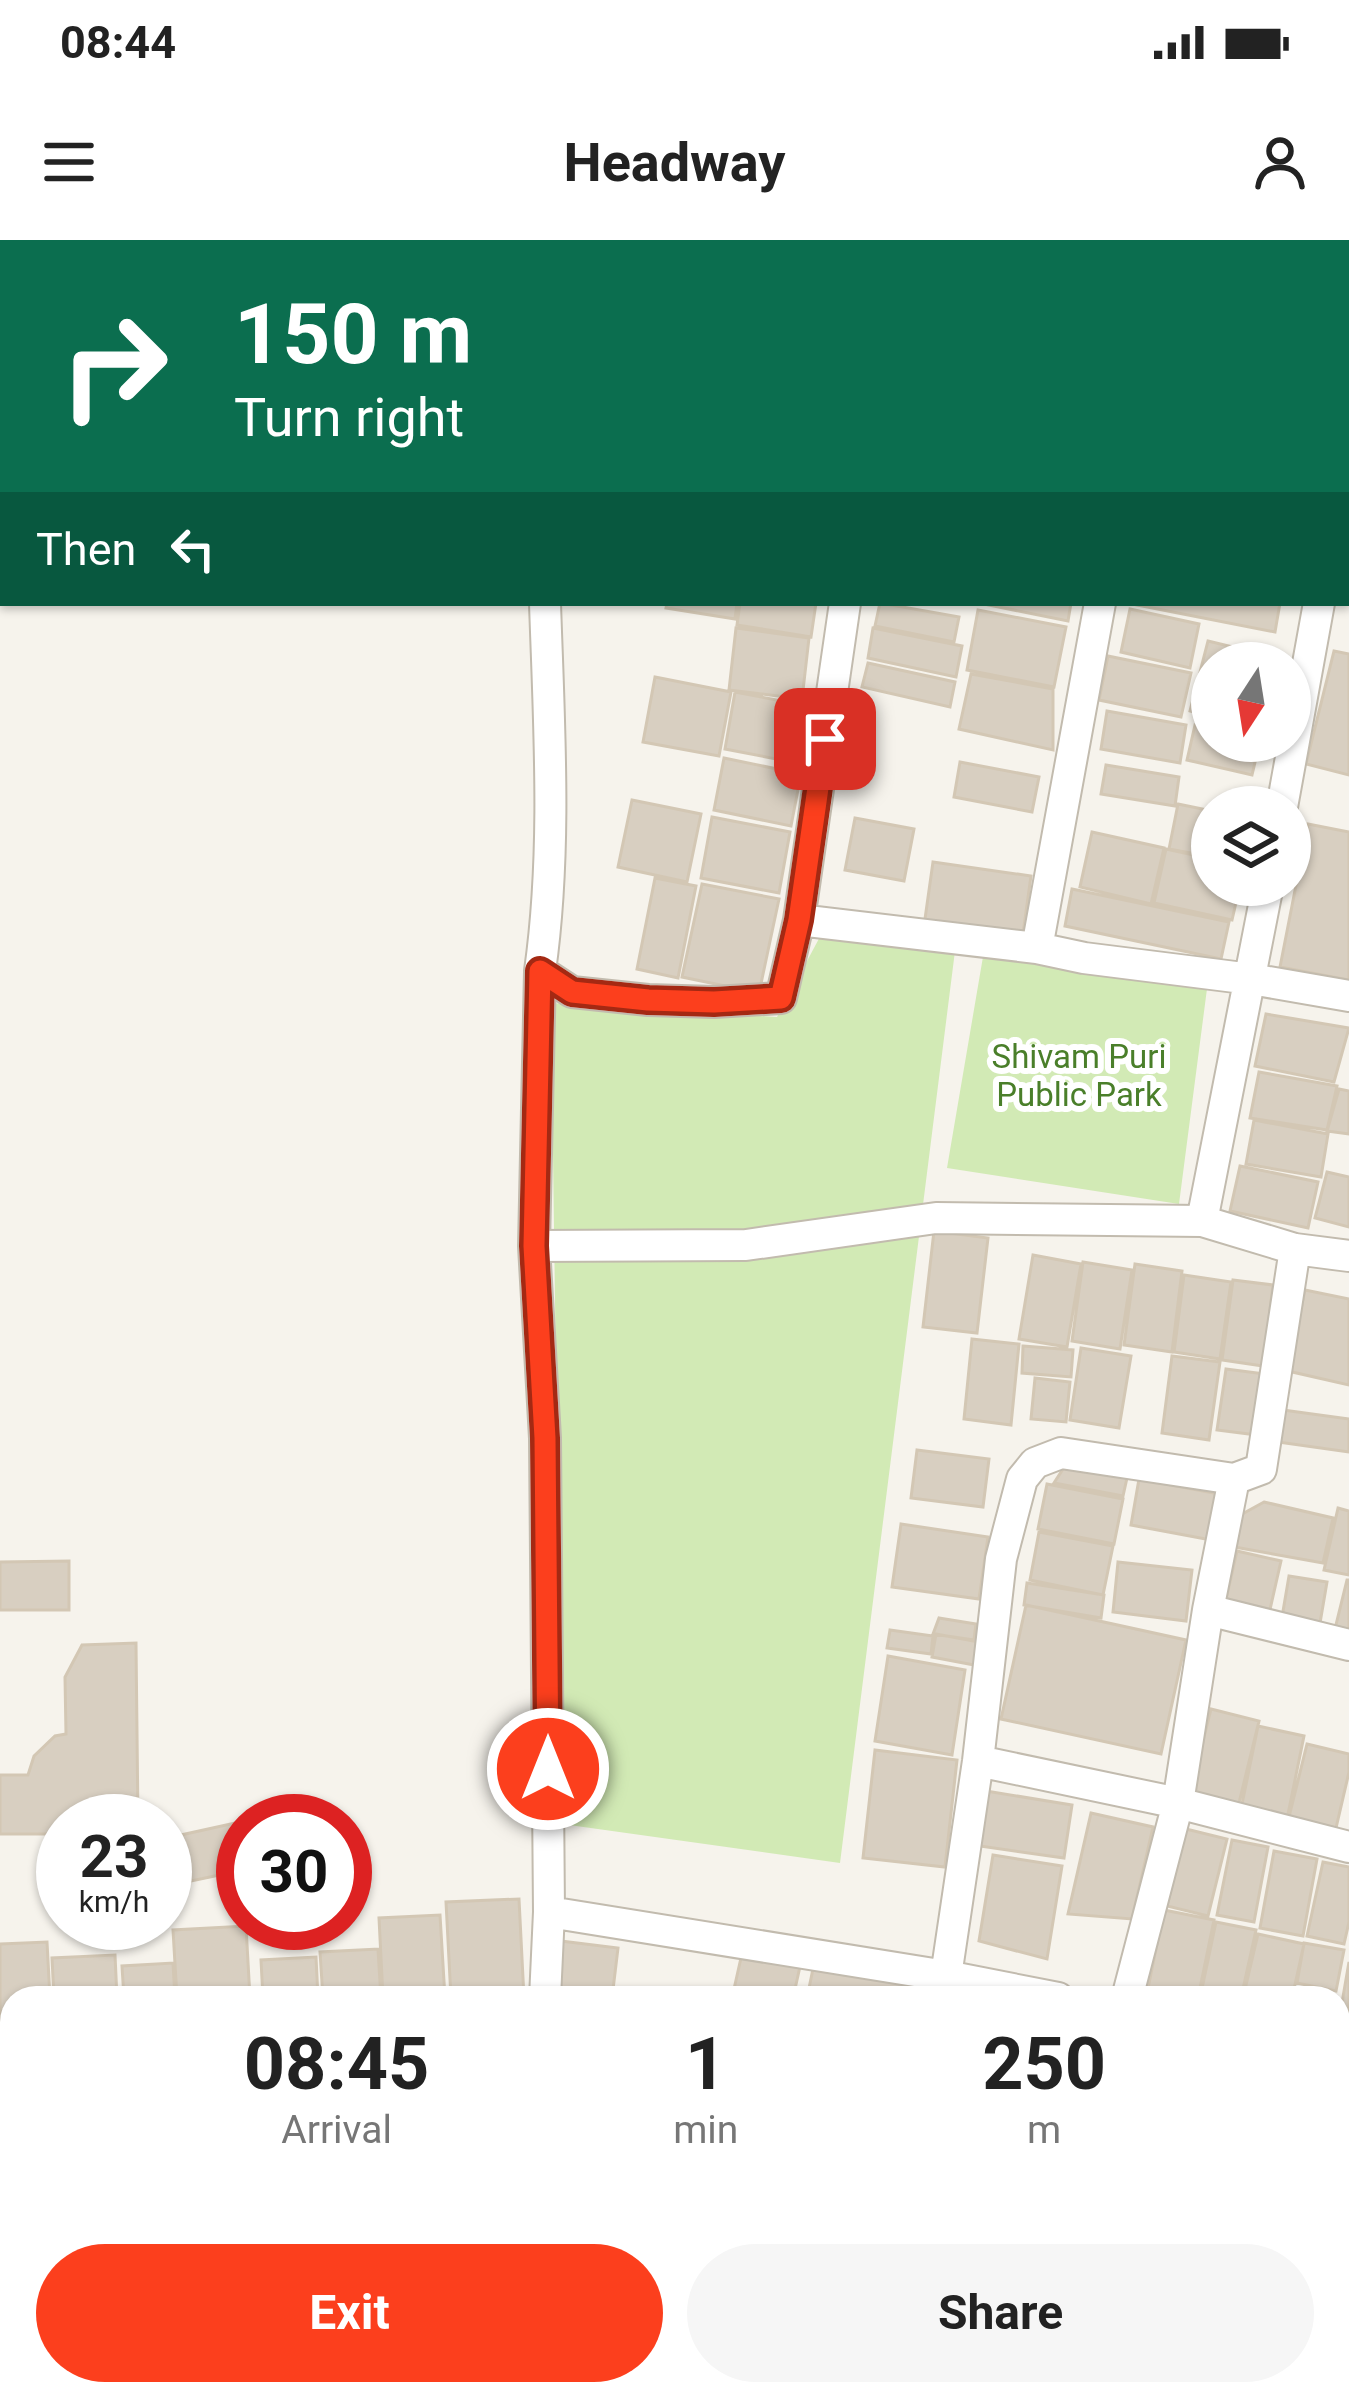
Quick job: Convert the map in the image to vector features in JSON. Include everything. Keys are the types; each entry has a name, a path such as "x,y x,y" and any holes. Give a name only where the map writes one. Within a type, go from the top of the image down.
{"street":[{"path":"545,606 551,773 546,930 540,971 534,1246 545,1438 546,1986"},
{"path":"540,971 572,992 670,1001 781,998 799,920 845,606"},
{"path":"1037,948 1099,606"},
{"path":"1286,786 1318,606"},
{"path":"1202,1221 1264,906"},
{"path":"799,920 1037,948 1349,996"},
{"path":"534,1246 746,1245 936,1218 1202,1221 1295,1250 1349,1256"},
{"path":"946,1976 978,1761 1000,1559 1022,1479 1035,1463 1061,1453 1234,1479 1261,1469 1295,1250"},
{"path":"1130,1986 1178,1803 1234,1479"},
{"path":"1208,1610 1349,1645"},
{"path":"978,1761 1178,1803 1349,1847"},
{"path":"549,1912 997,1986"}],"green space":[{"path":"822,933 956,943 840,1863 562,1824 551,1003 777,1017"},
{"name":"Shivam Puri Public Park","path":"985,945 1208,981 1179,1204 947,1168"}],"building":[{"path":"666,606 737,606 735,619"},
{"path":"740,606 816,606 811,637 737,625"},
{"path":"879,606 959,617 954,642 875,626"},
{"path":"994,606 1070,606 1068,621"},
{"path":"1142,606 1279,606 1275,632"},
{"path":"1130,609 1199,624 1195,642 1191,642 1190,668 1121,652"},
{"path":"978,610 1066,627 1054,687 967,670"},
{"path":"736,628 809,638 802,699 729,690"},
{"path":"873,628 962,646 956,677 868,658"},
{"path":"1334,651 1349,654 1349,775 1306,764 1311,762 1311,744"},
{"path":"1108,656 1191,673 1181,717 1099,700"},
{"path":"868,663 955,682 950,707 862,687"},
{"path":"971,674 1053,689 1053,750 959,729"},
{"path":"655,677 731,692 719,756 643,742"},
{"path":"735,692 808,706 797,763 725,749"},
{"path":"1107,711 1186,725 1180,763 1101,749"},
{"path":"724,758 801,774 791,826 714,810"},
{"path":"960,762 1039,777 1032,812 954,797"},
{"path":"1196,762 1255,762 1252,775"},
{"path":"1106,765 1179,777 1175,806 1101,794"},
{"path":"632,800 701,814 687,882 618,867"},
{"path":"1178,804 1191,807 1191,853 1169,849"},
{"path":"712,817 790,832 779,893 701,878"},
{"path":"855,818 914,829 904,881 845,870"},
{"path":"1311,825 1349,832 1349,980 1280,967 1292,906 1311,906"},
{"path":"1092,832 1164,848 1151,904 1080,887"},
{"path":"1166,849 1191,854 1191,906 1235,906 1232,920 1154,903"},
{"path":"933,862 1031,876 1022,941 924,926"},
{"path":"655,878 696,886 678,978 637,969"},
{"path":"702,884 779,899 759,993 682,977"},
{"path":"1072,889 1229,922 1221,959 1065,926"},
{"path":"1266,1014 1349,1028 1334,1082 1255,1066"},
{"path":"1259,1072 1337,1086 1327,1130 1250,1118"},
{"path":"1339,1089 1349,1091 1349,1134 1327,1131"},
{"path":"1254,1120 1328,1134 1321,1177 1246,1164"},
{"path":"1240,1166 1318,1182 1308,1228 1230,1211"},
{"path":"1327,1172 1349,1177 1349,1227 1315,1218"},
{"path":"934,1231 988,1238 977,1333 923,1327"},
{"path":"1033,1255 1081,1264 1067,1347 1019,1339"},
{"path":"1083,1262 1132,1270 1120,1349 1072,1341"},
{"path":"1135,1264 1182,1271 1172,1352 1124,1345"},
{"path":"1184,1275 1231,1282 1220,1359 1174,1352"},
{"path":"1233,1280 1273,1285 1263,1366 1222,1360"},
{"path":"1305,1290 1349,1299 1349,1385 1288,1371"},
{"path":"972,1339 1019,1344 1011,1425 964,1419"},
{"path":"1023,1346 1073,1350 1071,1377 1022,1373"},
{"path":"1081,1348 1131,1356 1119,1428 1070,1420"},
{"path":"1172,1356 1220,1362 1209,1440 1162,1433"},
{"path":"1226,1369 1265,1374 1257,1435 1217,1430"},
{"path":"1035,1378 1070,1382 1066,1422 1031,1419"},
{"path":"1283,1410 1349,1419 1349,1452 1278,1442"},
{"path":"917,1450 989,1459 983,1507 911,1498"},
{"path":"1065,1466 1127,1478 1123,1496 1054,1483"},
{"path":"1139,1479 1219,1494 1211,1540 1131,1525"},
{"path":"1047,1484 1123,1499 1114,1544 1038,1529"},
{"path":"1264,1502 1333,1518 1323,1563 1229,1546 1235,1518"},
{"path":"1338,1508 1349,1511 1349,1575 1324,1570"},
{"path":"901,1524 988,1537 979,1599 892,1587"},
{"path":"1039,1532 1113,1546 1103,1595 1030,1580"},
{"path":"1237,1551 1281,1561 1269,1614 1225,1604"},
{"path":"69,1561 69,1610 0,1610 0,1562"},
{"path":"1118,1562 1192,1570 1186,1621 1113,1612"},
{"path":"1289,1576 1327,1582 1319,1629 1281,1623"},
{"path":"1349,1580 1349,1637 1334,1633"},
{"path":"1027,1583 1104,1595 1101,1618 1024,1605"},
{"path":"1026,1605 1186,1640 1161,1754 1001,1719"},
{"path":"939,1618 976,1624 974,1640 933,1634"},
{"path":"890,1630 933,1636 931,1654 887,1648"},
{"path":"936,1634 979,1642 974,1665 932,1657"},
{"path":"136,1643 138,1794 36,1794 36,1834 0,1834 0,1775 28,1775 34,1756 55,1736 66,1734 65,1677 82,1645"},
{"path":"888,1656 965,1670 952,1755 875,1741"},
{"path":"1211,1709 1259,1721 1237,1811 1189,1798"},
{"path":"1258,1726 1304,1736 1287,1819 1241,1809"},
{"path":"1307,1744 1349,1754 1336,1828 1289,1817"},
{"path":"875,1750 957,1760 945,1867 863,1858"},
{"path":"986,1791 1072,1805 1064,1858 980,1846"},
{"path":"1091,1813 1153,1827 1132,1919 1068,1914"},
{"path":"216,1827 216,1876 192,1881 192,1833"},
{"path":"1186,1829 1227,1839 1208,1916 1167,1906"},
{"path":"1232,1840 1268,1847 1254,1922 1217,1915"},
{"path":"1274,1851 1317,1859 1303,1936 1260,1928"},
{"path":"993,1855 1062,1866 1047,1959 979,1941"},
{"path":"1323,1862 1349,1867 1344,1944 1307,1936"},
{"path":"519,1899 523,1986 450,1986 446,1902"},
{"path":"1164,1910 1214,1920 1200,1986 1148,1986"},
{"path":"440,1915 444,1986 382,1986 379,1918"},
{"path":"1216,1922 1256,1930 1244,1986 1203,1986"},
{"path":"216,1928 216,1950 247,1950 249,1986 176,1986 174,1950 192,1950 192,1929"},
{"path":"1258,1934 1304,1944 1295,1986 1246,1986"},
{"path":"561,1941 618,1948 613,1986 555,1986"},
{"path":"36,1942 36,1950 47,1950 49,1986 0,1986 0,1944"},
{"path":"1304,1943 1344,1950 1337,1986 1297,1983"},
{"path":"378,1949 380,1986 322,1986 320,1952"},
{"path":"743,1949 801,1962 796,1986 735,1986"},
{"path":"115,1955 116,1986 53,1986 52,1958"},
{"path":"316,1957 317,1986 262,1986 261,1960"},
{"path":"815,1959 907,1979 906,1986 809,1986"},
{"path":"173,1963 174,1986 123,1986 122,1966"}],"route":[{"path":"548,1769 545,1438 534,1246 540,971 572,992 714,1002 781,998 799,920 825,739"}]}
